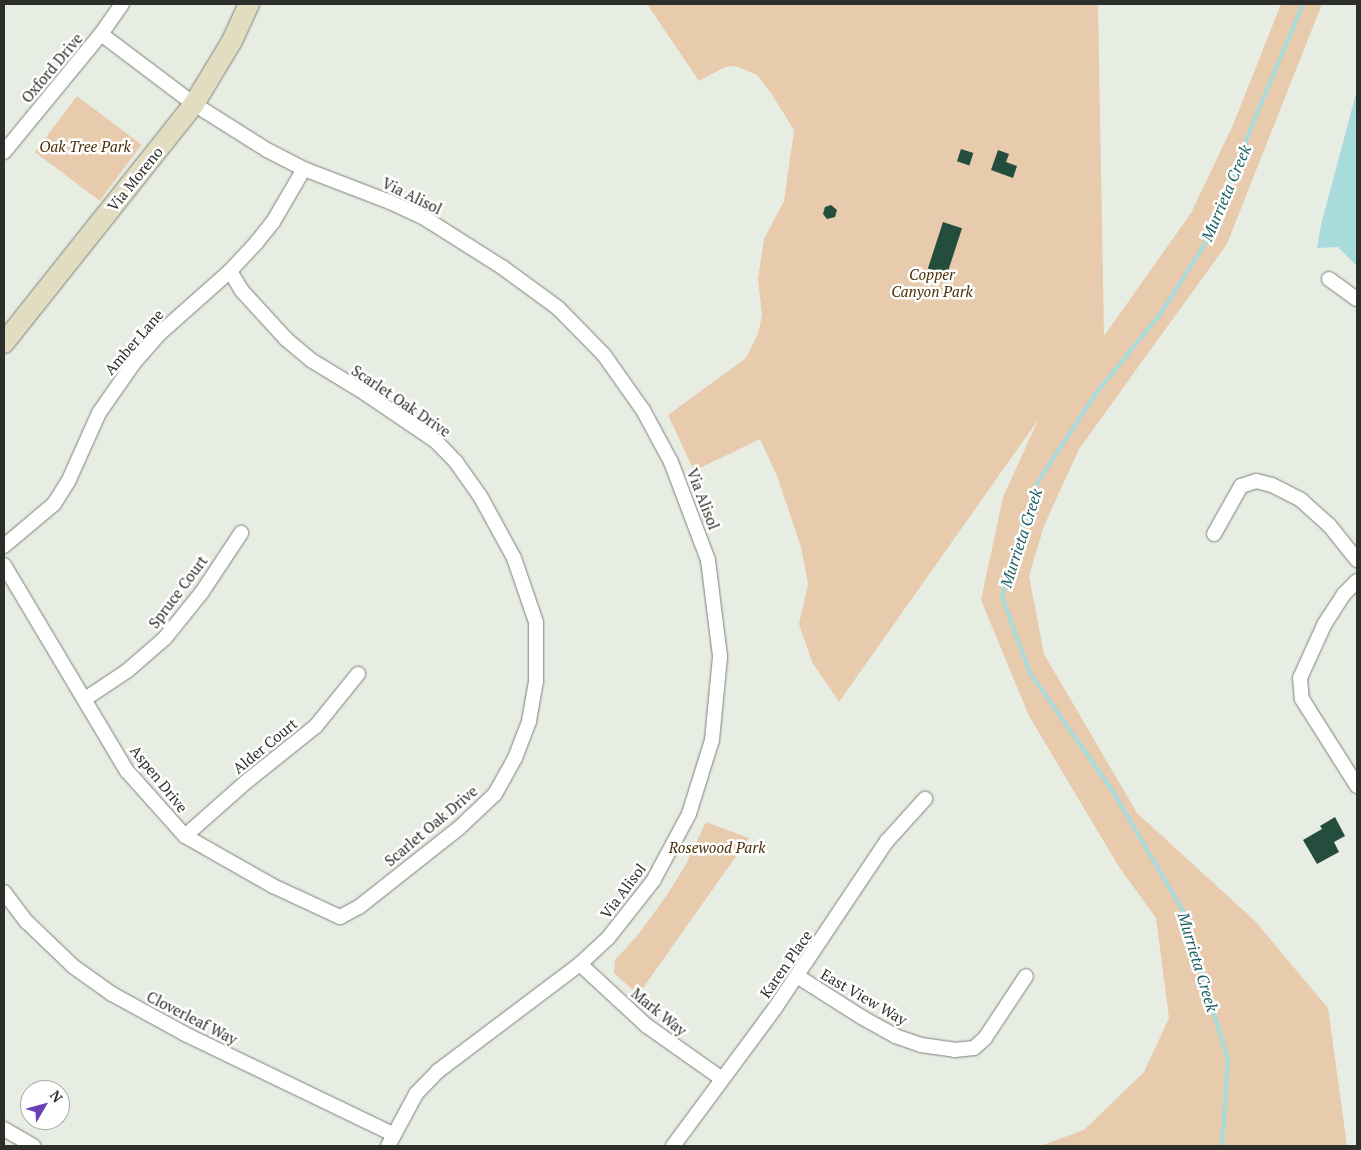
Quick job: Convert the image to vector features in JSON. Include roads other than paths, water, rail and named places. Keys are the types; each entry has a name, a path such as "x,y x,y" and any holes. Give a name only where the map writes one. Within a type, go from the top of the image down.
{"street":[{"name":"Oxford Drive","path":"4,152 101,34 122,4"},
{"name":"Via Moreno","path":"4,343 194,104 232,41 249,4"},
{"name":"Via Alisol","path":"101,34 194,104 267,150 304,169 382,199 426,219 502,267 558,308 604,354 643,410 672,462 708,560 720,658 712,740 689,814 654,881 608,938 580,964 438,1071 416,1094 391,1140"},
{"name":"Amber Lane","path":"4,546 54,504 68,482 99,413 133,364 158,334 230,271 273,222 304,169"},
{"name":"Scarlet Oak Drive","path":"230,271 242,290 286,338 311,360 365,393 437,442 456,462 480,496 514,558 536,622 536,682 529,721 515,758 494,794 459,828 359,907 340,917"},
{"path":"1328,278 1357,299"},
{"path":"1214,534 1241,486 1256,481 1272,485 1300,500 1329,525 1357,560"},
{"name":"Spruce Court","path":"85,699 127,671 165,638 202,592 241,532"},
{"name":"Aspen Drive","path":"4,565 128,771 185,836 273,886 340,917"},
{"path":"1357,581 1344,594 1325,623 1300,678 1302,699 1357,786"},
{"name":"Alder Court","path":"185,836 246,782 316,726 358,674"},
{"name":"Karen Place","path":"673,1146 797,976 887,841 925,799"},
{"name":"Cloverleaf Way","path":"4,892 27,922 74,968 112,994 185,1034 391,1140"},
{"name":"Mark Way","path":"580,964 647,1026 722,1079"},
{"name":"East View Way","path":"797,976 895,1036 921,1045 955,1050 974,1048 985,1038 1026,976"},
{"path":"4,1129 33,1146"}],"water":[{"path":"1357,90 1357,266 1338,247 1317,248 1321,225"}],"waterway":[{"name":"Murrieta Creek","path":"1222,1146 1228,1060 1182,909 1112,790 1030,673 1002,597 1036,485 1094,396 1161,313 1213,231 1253,123 1303,4"}],"park label":[{"name":"Oak Tree Park","path":"85,147"},
{"name":"Copper Canyon Park","path":"932,282"},
{"name":"Rosewood Park","path":"717,848"}]}
